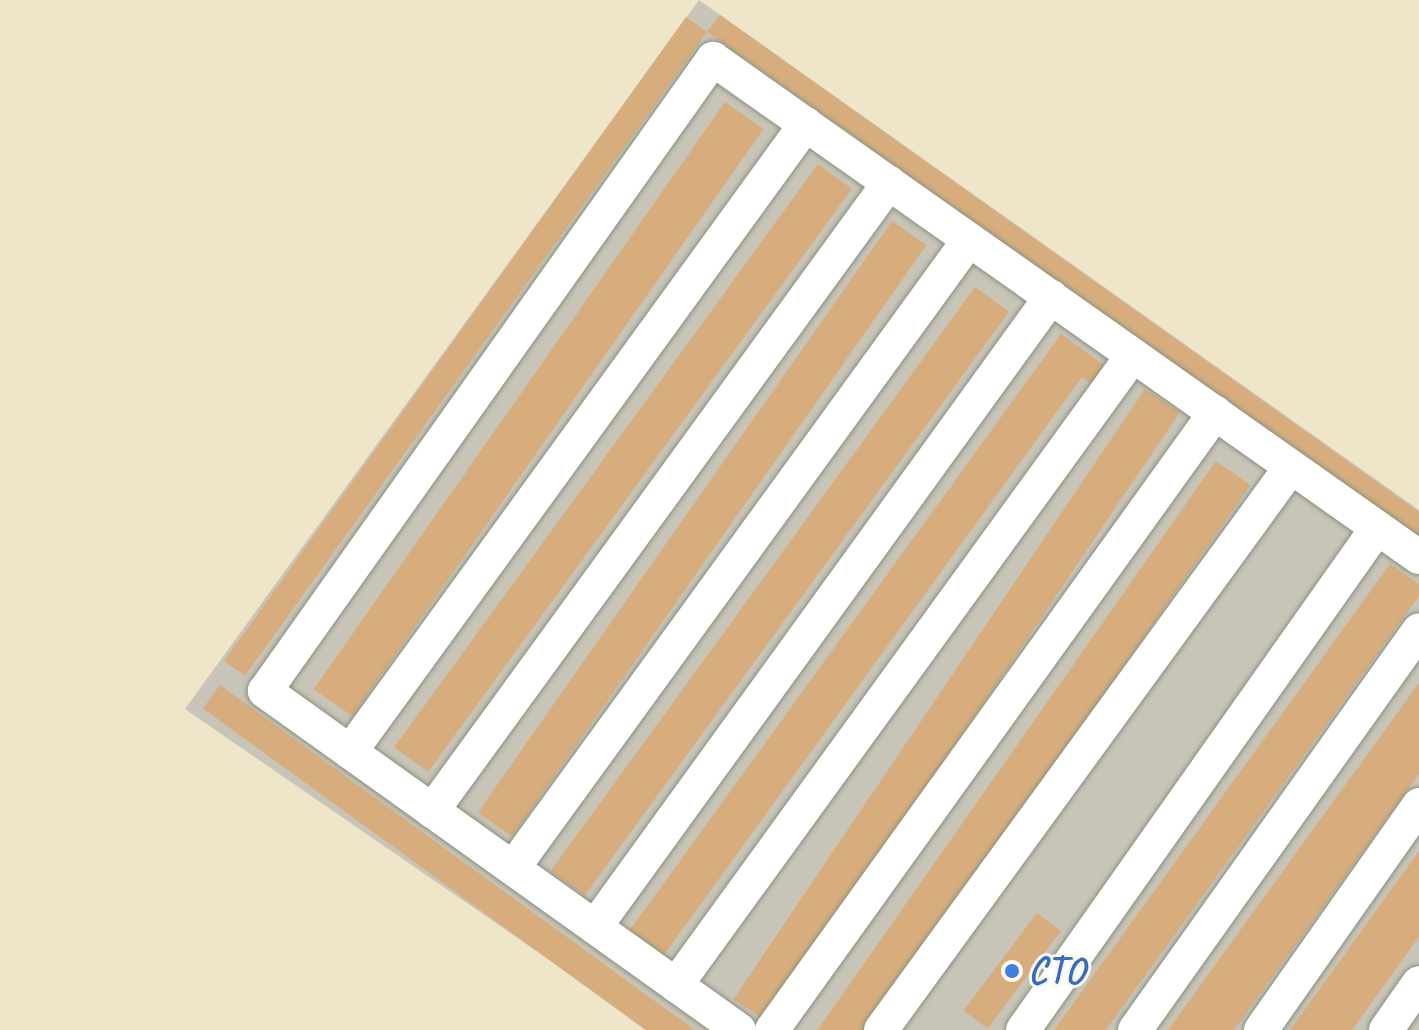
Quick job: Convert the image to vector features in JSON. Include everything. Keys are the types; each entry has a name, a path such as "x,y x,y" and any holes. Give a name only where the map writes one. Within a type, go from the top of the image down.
{"lane":[{"path":"739,1030 265,691 713,59 1419,557"},
{"path":"350,752 806,124"},
{"path":"432,811 889,183"},
{"path":"513,868 969,240"},
{"path":"595,927 1051,297"},
{"path":"676,985 1133,355"},
{"path":"772,1030 1215,413"},
{"path":"881,1030 1291,467"},
{"path":"1023,1030 1377,528"},
{"path":"1135,1030 1419,631"},
{"path":"1261,1030 1419,805"},
{"path":"1386,1030 1419,983"}],"shaded area":[{"path":"699,0 1419,510 1419,1030 651,1030 185,709"}],"building":[{"path":"720,15 1419,512 1419,538 707,32"},
{"path":"686,17 707,32 245,676 224,661"},
{"path":"725,102 764,129 352,716 314,689"},
{"path":"818,164 852,189 428,772 394,747"},
{"path":"892,221 926,245 512,837 478,812"},
{"path":"975,287 1009,312 585,896 551,871"},
{"path":"1061,334 1104,365 1091,384 1082,377 664,955 630,930"},
{"path":"1145,389 1180,412 768,1023 733,999"},
{"path":"1216,461 1250,485 869,1030 818,1030"},
{"path":"1390,564 1419,584 1419,596 1106,1030 1054,1030"},
{"path":"1419,683 1419,774 1234,1030 1168,1030"},
{"path":"220,685 695,1030 646,1030 203,708"},
{"path":"1419,851 1419,937 1352,1030 1290,1030"},
{"name":"СТО","path":"1037,913 1061,931 988,1028 964,1010"}],"place":[{"name":"СТО","path":"1012,971"}]}
